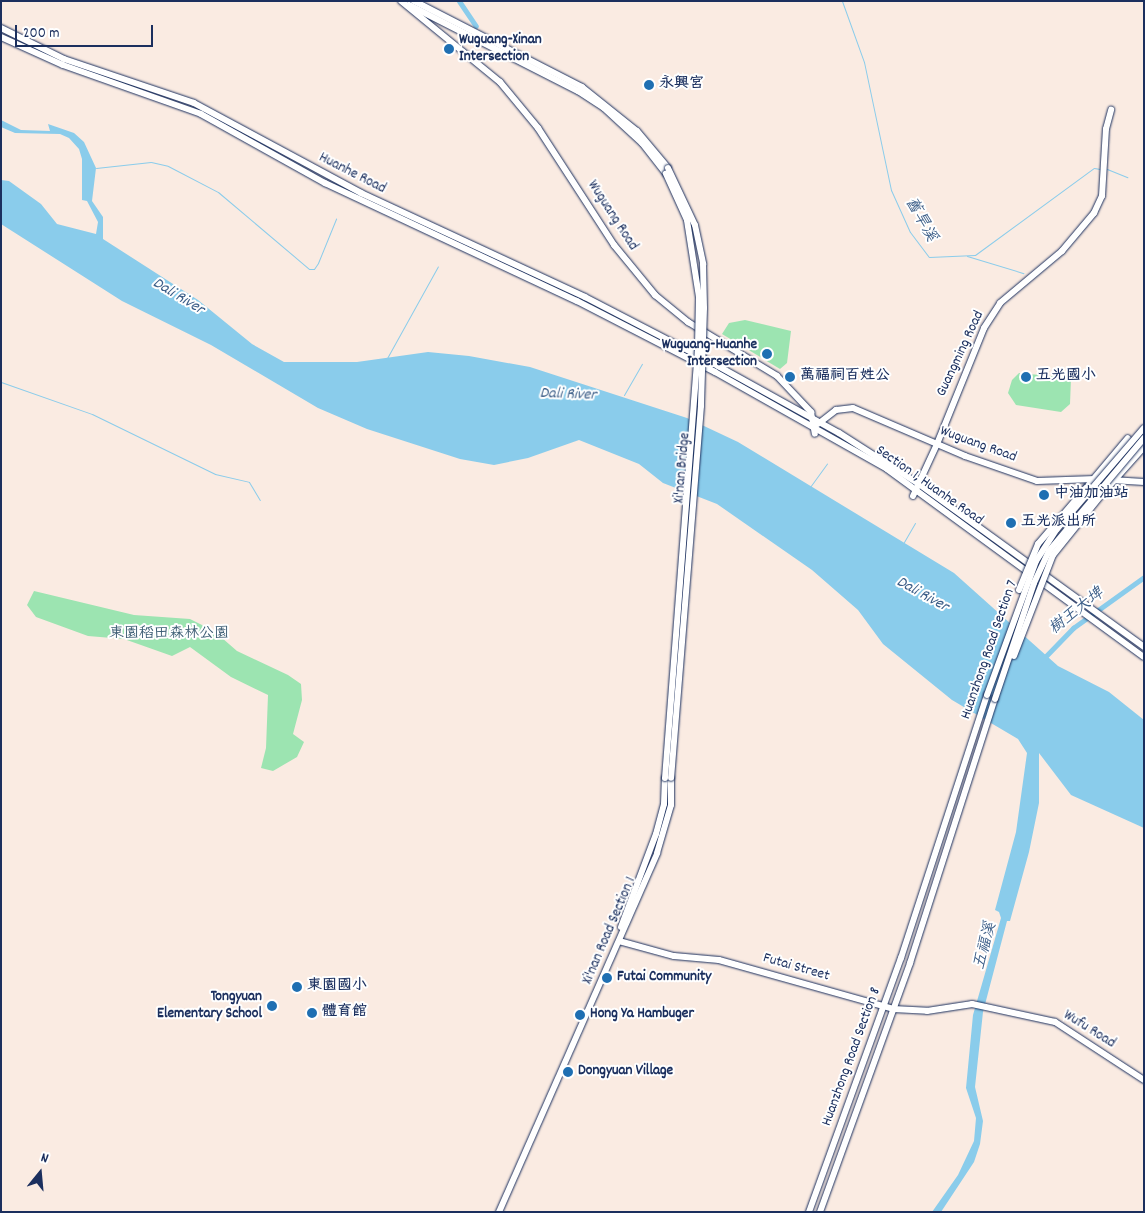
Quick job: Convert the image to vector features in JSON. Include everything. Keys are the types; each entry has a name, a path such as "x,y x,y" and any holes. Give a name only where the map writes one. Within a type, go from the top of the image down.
{"street":[{"name":"Wuguang Road","path":"401,1 578,91 618,119 667,171"},
{"name":"Wuguang Road","path":"401,1 504,87 538,128 614,245 655,295 688,322 777,376 806,405 818,424"},
{"path":"414,1 582,87 637,131 667,171"},
{"name":"Huanhe Road","path":"1,28 64,59 194,103 361,193 585,297 688,354"},
{"name":"Huanhe Road","path":"1,37 55,62 201,114 348,195 688,354"},
{"name":"Guangming Road","path":"916,490 938,444 984,328 1000,303 1062,251 1094,213 1102,196 1110,110"},
{"name":"Xi'nan Bridge","path":"667,171 687,220 698,297 698,346 668,778"},
{"path":"688,354 814,419"},
{"name":"Section 1, Huanhe Road","path":"688,354 818,424 1144,647"},
{"name":"Wuguang Road","path":"815,434 818,424 836,410 853,408 938,444 1037,481 1095,479 1144,482"},
{"name":"Huanzhong Road Section 7","path":"916,910 987,695 1036,562 1057,529 1144,428"},
{"path":"987,695 993,666 1027,566 1053,524 1095,479 1128,438"},
{"name":"Huanzhong Road Section 7","path":"926,912 1034,583 1049,551 1144,438"},
{"path":"996,699 1053,555 1103,493 1144,447"},
{"name":"Section 1, Huanhe Road","path":"916,490 1144,657"},
{"name":"Xi'nan Road Section 1","path":"498,1212 555,1089 618,937 656,834 664,804 668,778"},
{"name":"Huanzhong Road Section 8","path":"809,1212 916,910"},
{"name":"Huanzhong Road Section 8","path":"820,1212 926,912"},
{"name":"Futai Street","path":"618,937 674,956 719,960 893,1009 927,1011 972,1004"},
{"name":"Wufu Road","path":"972,1004 1055,1022 1144,1080"}],"green space":[{"path":"745,320 791,331 787,363 780,369 722,334 729,323"},
{"path":"1019,373 1071,378 1070,404 1061,412 1016,405 1008,393 1012,380"},
{"name":"東園稻田森林公園","path":"34,591 134,615 190,619 214,631 237,651 288,675 301,684 302,700 293,734 304,742 297,757 273,771 261,768 266,748 268,695 231,677 190,647 172,656 124,639 88,636 36,617 27,605"}],"water":[{"name":"Dali River","path":"1,120 21,130 50,131 48,124 74,133 84,142 96,168 92,201 103,217 103,239 198,300 252,344 284,362 357,362 428,352 469,356 530,367 687,418 738,442 954,573 1058,666 1109,692 1144,720 1144,828 1071,795 1039,753 1039,803 1029,852 1010,921 1007,921 983,1012 975,1087 983,1121 980,1144 974,1162 941,1212 932,1212 958,1175 974,1141 976,1118 966,1088 973,1015 1001,918 999,912 995,910 1016,832 1027,753 1018,739 952,700 883,644 858,610 812,570 717,504 663,483 639,464 579,440 528,458 494,465 460,459 367,429 318,408 211,345 122,301 1,224 1,180 9,181 41,204 57,224 96,234 98,222 87,201 82,200 82,159 79,149 69,138 60,134 15,133 1,127"}],"waterway":[{"path":"459,1 476,26"},
{"name":"舊旱溪","path":"842,1 864,62 891,190 910,232 929,257 975,255 1094,168 1100,169"},
{"path":"96,168 151,162 168,166 218,192 309,269 314,269 318,263 336,219"},
{"name":"舊旱溪","path":"1107,169 1127,177"},
{"path":"967,256 1023,273"},
{"path":"386,360 438,266"},
{"path":"624,395 642,364"},
{"path":"1,382 92,414 215,474 249,482 260,500"},
{"path":"810,487 827,464"},
{"path":"904,542 915,523"},
{"name":"樹王大埤","path":"1042,660 1073,628 1144,577"}],"place":[{"name":"Wuguang-Xinan Intersection","path":"449,49"},
{"name":"永興宮","path":"649,85"},
{"name":"Wuguang-Huanhe Intersection","path":"767,354"},
{"name":"萬福祠百姓公","path":"790,377"},
{"name":"五光國小","path":"1026,377"},
{"name":"中油加油站","path":"1044,495"},
{"name":"五光派出所","path":"1011,523"},
{"name":"Futai Community","path":"607,978"},
{"name":"東園國小","path":"297,987"},
{"name":"Tongyuan Elementary School","path":"272,1006"},
{"name":"體育館","path":"312,1013"},
{"name":"Hong Ya Hambuger","path":"580,1015"},
{"name":"Dongyuan Village","path":"568,1072"}],"water label":[{"name":"五福溪","path":"986,946"}]}
